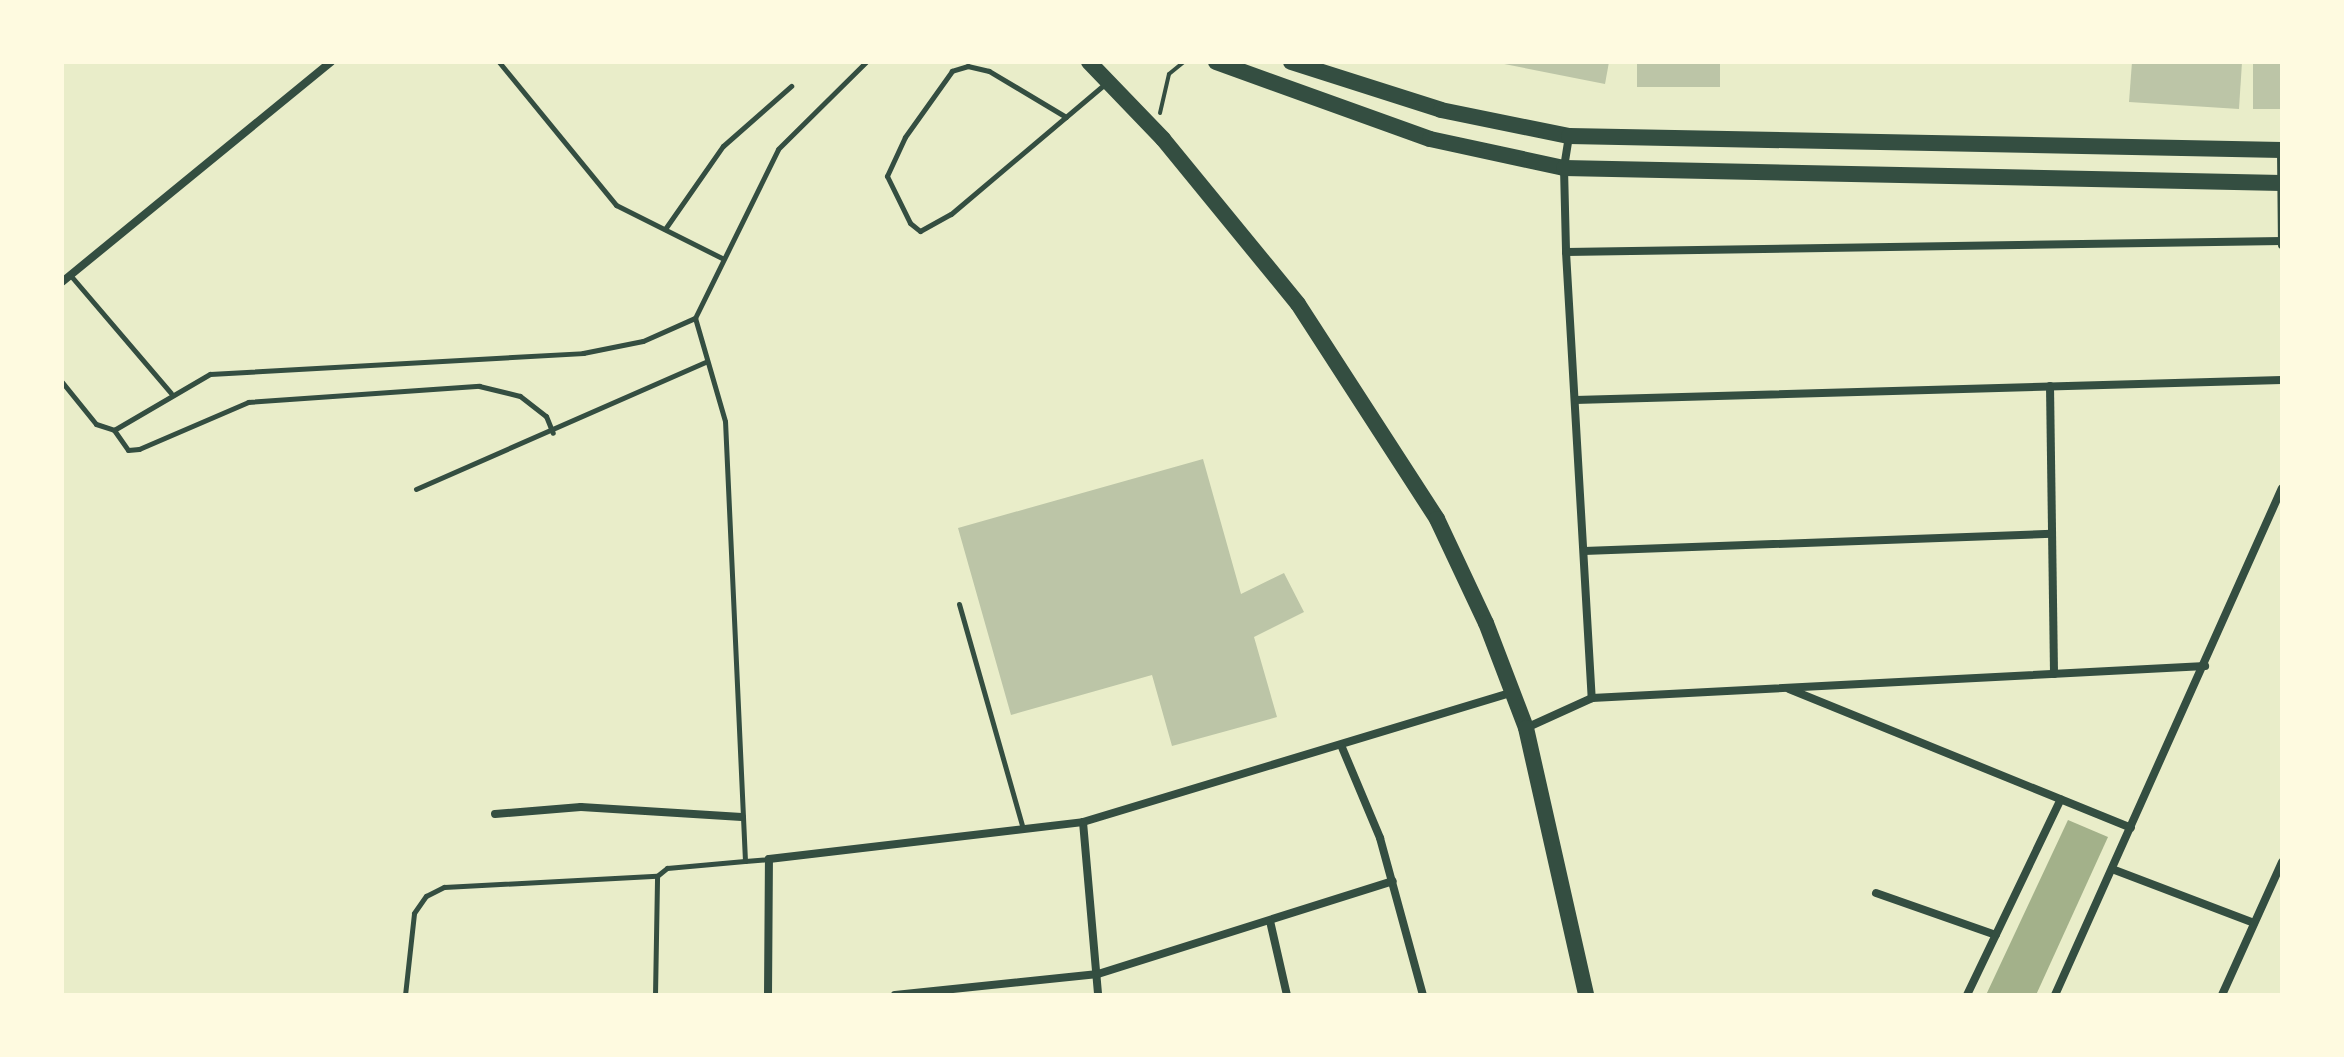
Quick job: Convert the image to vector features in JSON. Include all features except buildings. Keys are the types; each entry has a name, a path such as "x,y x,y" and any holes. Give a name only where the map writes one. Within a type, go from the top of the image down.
{"main road":[{"path":"1089,62 1163,139 1298,304 1379,427 1464,571 1515,692 1526,728 1586,995"},
{"path":"1216,62 1430,139 1564,168 2282,183"},
{"path":"1291,62 1328,68 1441,110 1569,136 2281,150"}],"street":[{"path":"62,282 331,62"},
{"path":"1569,136 1564,168 1566,252 1592,698"},
{"path":"1566,252 2282,243 2281,150"},
{"path":"1575,400 2282,380"},
{"path":"2050,386 2054,674"},
{"path":"2055,995 2205,666 2282,488"},
{"path":"1584,551 2052,534"},
{"path":"1526,728 1592,698 2205,666"},
{"path":"1785,687 2131,828"},
{"path":"768,995 769,859 1083,822 1515,692"},
{"path":"1341,745 1393,881 1423,995"},
{"path":"1967,995 2061,799"},
{"path":"495,814 581,807 742,817"},
{"path":"1083,822 1098,995"},
{"path":"2222,995 2282,862"},
{"path":"2112,869 2254,923"},
{"path":"895,995 1098,974 1393,881"},
{"path":"1876,893 1996,935"},
{"path":"1270,921 1287,995"}],"lane":[{"path":"499,62 616,205 722,258"},
{"path":"745,861 725,421 705,362 695,318 778,149 866,62"},
{"path":"1066,117 989,71 968,66 952,71 905,137 887,176 910,223 920,231 951,214 1066,117 1108,81"},
{"path":"665,229 723,146 791,86"},
{"path":"70,275 171,393"},
{"path":"114,430 141,418 171,393 210,374 583,353 643,341 695,318"},
{"path":"416,489 553,433 705,362"},
{"path":"62,382 96,424 114,430 128,450 139,449 248,402 479,386 520,396 546,416 553,433"},
{"path":"959,604 1023,828"},
{"path":"405,995 414,913 426,896 444,887 657,876 667,868 769,859"},
{"path":"655,995 657,876"}],"path":[{"path":"1163,139 1161,95 1169,74 1184,62"}],"shaded area":[{"path":"2068,820 2108,837 2036,995 1986,995"}]}
